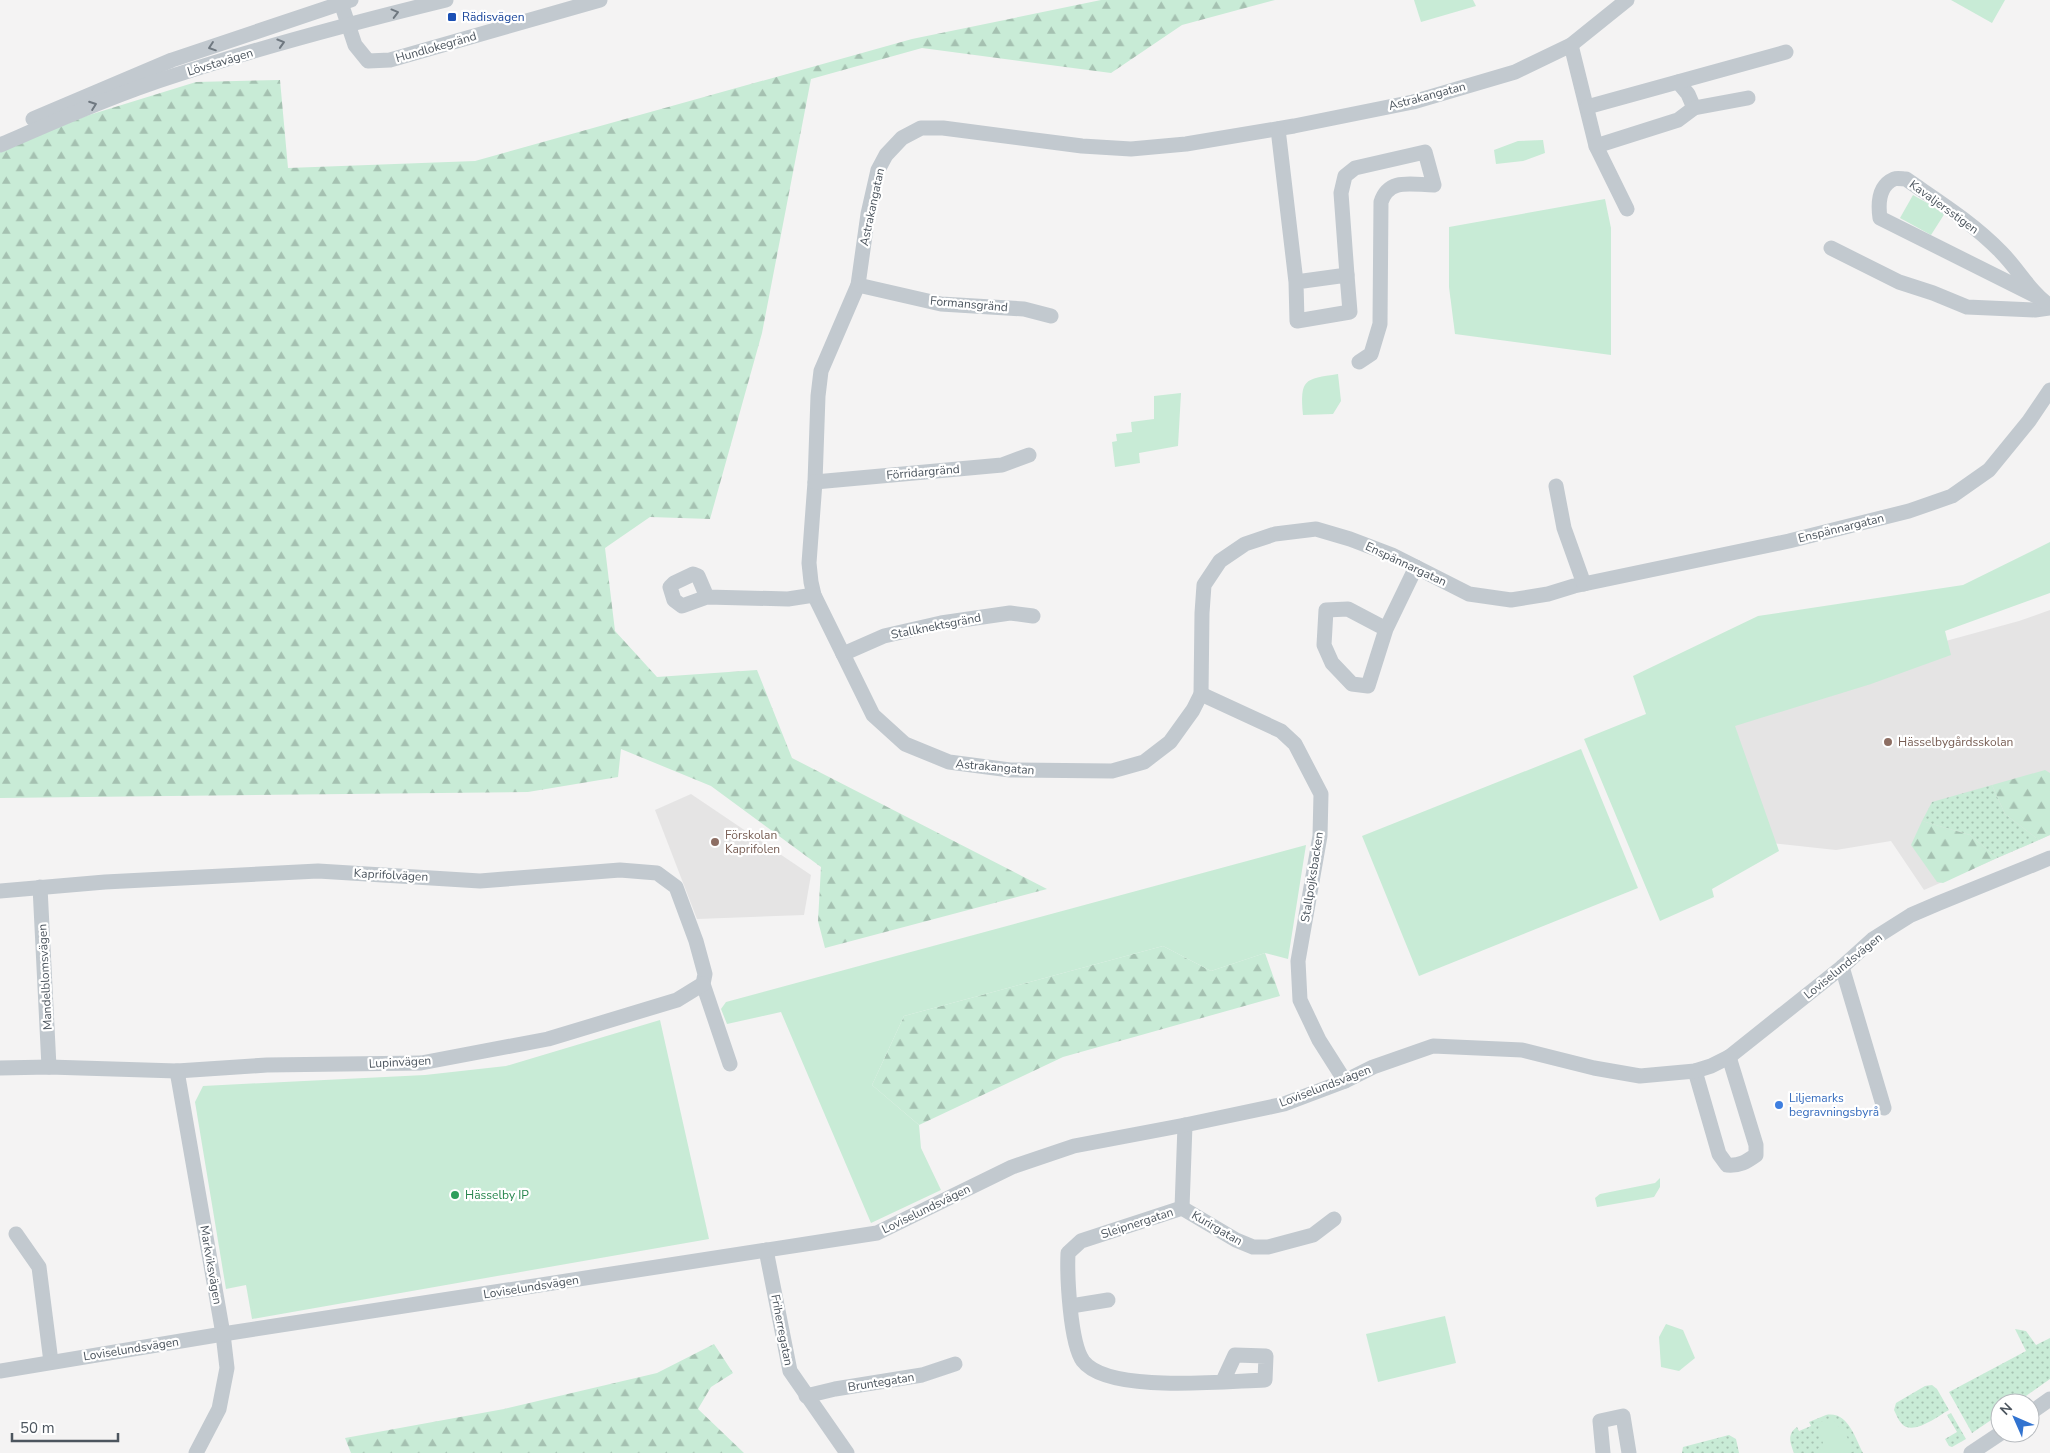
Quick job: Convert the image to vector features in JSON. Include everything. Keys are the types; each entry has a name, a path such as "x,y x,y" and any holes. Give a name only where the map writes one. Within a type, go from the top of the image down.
{"street":[{"name":"Lövstavägen","path":"0,144 82,109 175,75 320,32 446,0"},
{"name":"Hundlokegränd","path":"348,26 354,45 368,61 390,60 600,0"},
{"name":"Astrakangatan","path":"1201,694 1193,710 1170,742 1144,762 1112,771 1010,770 949,762 906,744 873,715 814,595 810,582 809,563 821,371 858,285 868,214 878,170 886,155 902,138 922,128 943,128 1082,146 1131,149 1186,144 1278,129 1413,102 1515,72 1571,46 1626,0"},
{"name":"Lövstavägen","path":"0,134 172,60 344,1"},
{"path":"344,1 348,26"},
{"path":"1571,46 1596,146 1627,209"},
{"path":"1587,107 1786,52"},
{"path":"1678,82 1688,94 1694,108"},
{"path":"1596,146 1678,120 1694,108 1748,98"},
{"path":"1278,129 1296,282 1297,321 1350,312 1341,192 1345,176 1355,168 1424,152 1434,185 1394,184 1384,192 1381,202 1380,324 1370,354 1359,362"},
{"name":"Kavaljersstigen","path":"2036,296 2002,253 1970,224 1906,179 1894,179 1882,190 1878,206 1880,218 2036,296 2050,307"},
{"name":"Kavaljersstigen","path":"1831,248 1898,282 1933,293 1967,307 2035,310 2050,307"},
{"path":"1296,282 1347,275"},
{"name":"Formansgränd","path":"858,285 941,304 1024,309 1052,316"},
{"name":"Enspännargatan","path":"1201,694 1204,585 1220,561 1245,544 1275,534 1316,529 1350,538 1392,555 1469,594 1511,600 1548,594 1584,584 1789,541 1909,511 1952,496 1989,470 2029,421 2050,390"},
{"name":"Förridargränd","path":"815,482 1002,466 1029,455"},
{"path":"1556,486 1564,528 1584,584"},
{"path":"1386,629 1348,609 1326,610 1324,646 1332,663 1352,684 1368,686 1386,629 1416,567"},
{"path":"707,597 788,599 814,595"},
{"name":"Stallknektsgränd","path":"843,654 884,636 941,622 1010,613 1033,616"},
{"name":"Stallpojksbacken","path":"1201,694 1281,731 1295,744 1321,794 1320,836 1298,961 1300,1000 1319,1040 1345,1081"},
{"name":"Loviselundsvägen","path":"0,1372 223,1334 877,1233 1012,1168 1074,1146 1284,1104 1345,1081 1374,1067 1433,1046 1522,1050 1594,1068 1640,1076 1695,1071 1712,1066 1743,1047 1874,939 1911,916 1939,902 2050,858"},
{"name":"Kaprifolvägen","path":"0,891 105,882 318,871 480,881 620,870 657,873 676,888 696,941 705,974 703,984"},
{"name":"Mandelblomsvägen","path":"40,887 49,1067"},
{"path":"1842,967 1884,1108"},
{"path":"703,984 730,1064"},
{"name":"Lupinvägen","path":"0,1068 49,1067 177,1071 267,1065 421,1063 548,1039 677,1000 703,984"},
{"path":"1695,1071 1719,1154 1727,1165 1737,1166 1745,1163 1756,1155 1756,1145 1729,1057"},
{"name":"Markviksvägen","path":"177,1071 223,1334 227,1368 219,1409 196,1453"},
{"name":"Sleipnergatan","path":"1185,1125 1182,1208 1081,1241 1068,1252 1071,1306 1077,1347 1084,1362 1100,1374 1163,1384 1224,1381"},
{"name":"Kurirgatan","path":"1182,1208 1236,1240 1253,1247 1268,1247 1312,1235 1334,1219"},
{"path":"16,1234 39,1267 51,1362"},
{"name":"Friherregatan","path":"766,1250 790,1371 847,1453"},
{"path":"1071,1306 1108,1300"},
{"name":"Bruntegatan","path":"806,1396 836,1389 922,1375 955,1364"},
{"path":"1604,1453 1600,1421 1623,1416 1629,1453"},
{"path":"1971,1453 1990,1440"}],"shaded area":[{"name":"Hässelbygårdsskolan","path":"2050,610 2050,835 1924,890 1891,841 1836,850 1772,843 1717,710 1876,660 2019,621"},
{"name":"Förskolan Kaprifolen","path":"691,794 811,875 804,915 697,919 655,810"}],"green space":[{"path":"1101,0 1275,0 1182,25 1111,73 922,48 811,79 762,333 710,519 650,517 605,548 615,631 657,677 757,670 792,758 1047,889 825,948 818,921 821,867 711,786 621,749 618,777 528,792 0,798 0,151 86,116 196,82 280,80 288,168 475,161 912,39"},
{"path":"1414,0 1473,0 1476,6 1421,22"},
{"path":"1951,0 2005,0 1992,23"},
{"path":"1543,140 1545,153 1523,161 1496,164 1494,150 1518,141"},
{"path":"1913,195 1945,213 1931,235 1900,218"},
{"path":"1605,199 1611,228 1611,355 1455,334 1449,287 1449,227"},
{"path":"1338,374 1341,401 1333,414 1303,415 1302,394 1307,383 1318,377"},
{"path":"1181,393 1178,446 1139,453 1140,463 1115,467 1112,442 1117,441 1116,434 1132,432 1131,422 1154,419 1154,396"},
{"path":"2050,542 2050,593 1945,631 1951,655 1871,684 1735,726 1779,851 1712,889 1714,897 1660,921 1584,739 1646,714 1633,676 1758,616 1963,585"},
{"path":"1581,749 1638,888 1419,976 1362,836"},
{"path":"2045,770 2050,773 2050,835 2039,840 2005,814 1992,785"},
{"path":"1992,785 2005,814 2039,840 1997,858 1970,835 1922,821 1932,802"},
{"path":"1922,821 1970,835 1997,858 1943,883 1937,882 1911,845"},
{"path":"1306,845 1288,959 1265,953 1211,971 1163,946 904,1016 872,1085 919,1125 921,1148 941,1190 871,1223 781,1012 727,1024 721,1009 726,1002"},
{"path":"1163,946 1211,971 1265,953 1280,996 1063,1057 919,1125 872,1085 904,1016"},
{"name":"Hässelby IP","path":"660,1020 709,1239 252,1319 246,1285 226,1289 195,1102 203,1086 425,1075 506,1066"},
{"path":"1660,1178 1660,1187 1654,1197 1597,1207 1595,1198 1600,1194 1655,1183"},
{"path":"1445,1316 1456,1363 1378,1382 1366,1334"},
{"path":"1666,1324 1683,1330 1695,1358 1679,1371 1661,1367 1659,1337"},
{"path":"2015,1329 2026,1331 2036,1345 2050,1338 2050,1379 2030,1393 1990,1393 1990,1421 1972,1433 1949,1392 2026,1351"},
{"path":"714,1344 733,1373 711,1387 698,1409 744,1453 351,1453 345,1438 504,1409 657,1373"},
{"path":"1932,1385 1937,1389 1949,1410 1926,1424 1912,1428 1902,1424 1894,1410 1896,1403 1925,1386"},
{"path":"1951,1413 1966,1439 1952,1447 1949,1446 1945,1439 1957,1432 1947,1415"},
{"path":"1826,1415 1834,1415 1845,1421 1854,1433 1863,1453 1794,1453 1790,1438 1792,1432 1797,1427 1799,1431 1811,1426 1809,1422"},
{"path":"1826,1419 1834,1421 1840,1428 1842,1427 1854,1451 1850,1453 1814,1453 1823,1443 1818,1429 1821,1422"},
{"path":"1729,1435 1736,1439 1739,1453 1682,1453 1683,1447"}],"place":[{"name":"Rädisvägen","path":"452,17"},
{"name":"Hässelbygårdsskolan","path":"1888,742"},
{"name":"Förskolan Kaprifolen","path":"715,842"},
{"name":"Liljemarks begravningsbyrå","path":"1779,1105"},
{"name":"Hässelby IP","path":"455,1195"}]}
